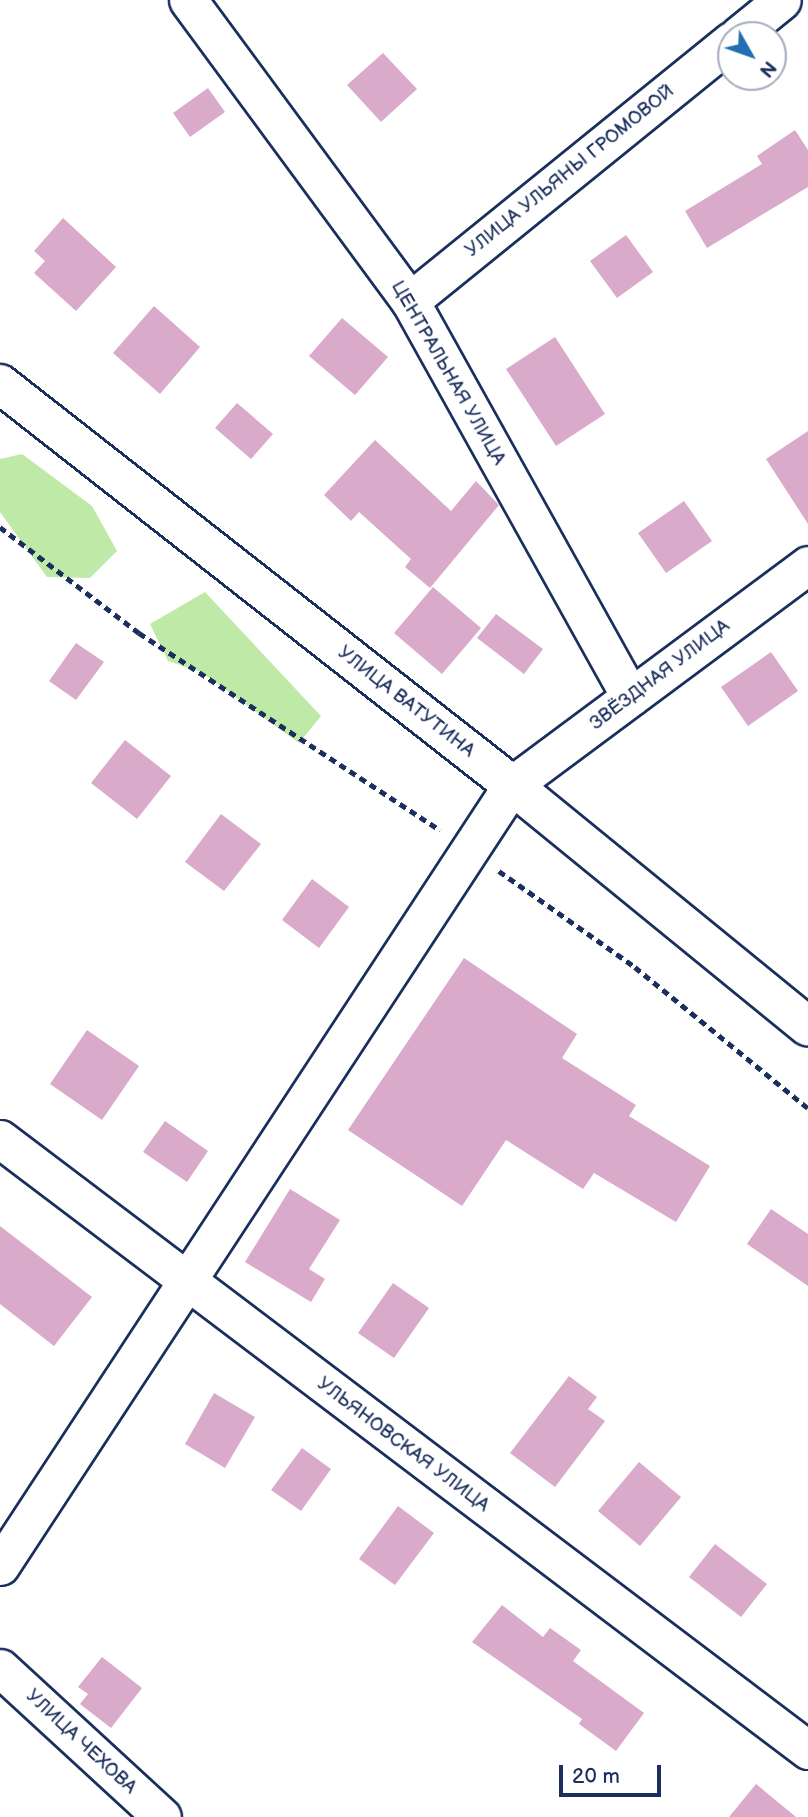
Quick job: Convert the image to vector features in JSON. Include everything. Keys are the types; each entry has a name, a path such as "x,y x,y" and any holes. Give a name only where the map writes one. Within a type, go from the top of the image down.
{"main road":[{"name":"УЛИЦА ВАТУТИНА","path":"0,384 512,785 808,1026"}],"street":[{"name":"ЦЕНТРАЛЬНАЯ УЛИЦА","path":"188,0 410,301 630,697"},
{"path":"756,21 782,0"},
{"name":"УЛИЦА УЛЬЯНЫ ГРОМОВОЙ","path":"410,301 717,52"},
{"name":"ЗВЁЗДНАЯ УЛИЦА","path":"512,785 808,565"},
{"path":"0,1566 188,1284 512,785"},
{"name":"УЛЬЯНОВСКАЯ УЛИЦА","path":"0,1139 188,1284 808,1749"},
{"name":"УЛИЦА ЧЕХОВА","path":"0,1668 162,1817"}],"path":[{"path":"0,527 139,633 470,850 635,967 808,1108"}],"green space":[{"path":"22,454 92,506 117,551 90,578 47,577 0,512 0,459"},
{"path":"205,592 321,716 299,743 201,672 168,661 150,624"}],"building":[{"path":"383,53 417,89 381,122 347,85"},
{"path":"208,88 225,112 190,137 173,113"},
{"path":"795,130 808,150 808,187 707,248 685,211 762,164 757,156"},
{"path":"63,218 116,267 76,311 34,273 45,261 34,251"},
{"path":"626,235 653,272 617,298 590,261"},
{"path":"154,306 200,347 160,394 113,353"},
{"path":"342,318 388,357 355,395 309,356"},
{"path":"555,337 605,414 556,446 506,369"},
{"path":"237,403 273,434 251,459 215,428"},
{"path":"808,431 808,524 766,459"},
{"path":"375,440 451,511 476,481 499,505 430,588 405,567 411,559 359,512 351,521 324,495"},
{"path":"684,501 712,541 666,573 638,533"},
{"path":"433,587 481,628 442,674 394,633"},
{"path":"496,614 543,649 524,674 477,638"},
{"path":"76,643 104,662 76,700 49,681"},
{"path":"771,652 798,691 748,726 721,687"},
{"path":"125,740 171,776 137,819 91,783"},
{"path":"221,814 261,844 224,891 185,862"},
{"path":"312,879 349,907 319,948 282,920"},
{"path":"464,958 577,1034 562,1058 636,1105 629,1116 710,1166 676,1222 594,1173 583,1189 506,1140 462,1206 348,1130"},
{"path":"87,1030 139,1066 102,1120 50,1084"},
{"path":"165,1121 208,1151 187,1182 143,1152"},
{"path":"290,1189 340,1220 309,1269 325,1279 311,1302 245,1262"},
{"path":"771,1209 808,1234 808,1286 747,1244"},
{"path":"0,1226 92,1297 54,1346 0,1304"},
{"path":"393,1283 429,1308 394,1358 358,1333"},
{"path":"569,1376 597,1397 588,1409 605,1421 555,1487 510,1453"},
{"path":"214,1393 255,1417 225,1468 185,1444"},
{"path":"302,1448 331,1469 301,1511 271,1490"},
{"path":"639,1462 681,1497 640,1546 598,1511"},
{"path":"398,1506 434,1533 395,1585 359,1559"},
{"path":"715,1544 767,1584 741,1617 689,1577"},
{"path":"502,1605 543,1637 550,1628 581,1650 573,1661 644,1713 616,1751 579,1724 582,1719 472,1642"},
{"path":"102,1657 142,1688 111,1728 80,1704 88,1694 78,1687"},
{"path":"756,1784 796,1817 729,1817"}]}
